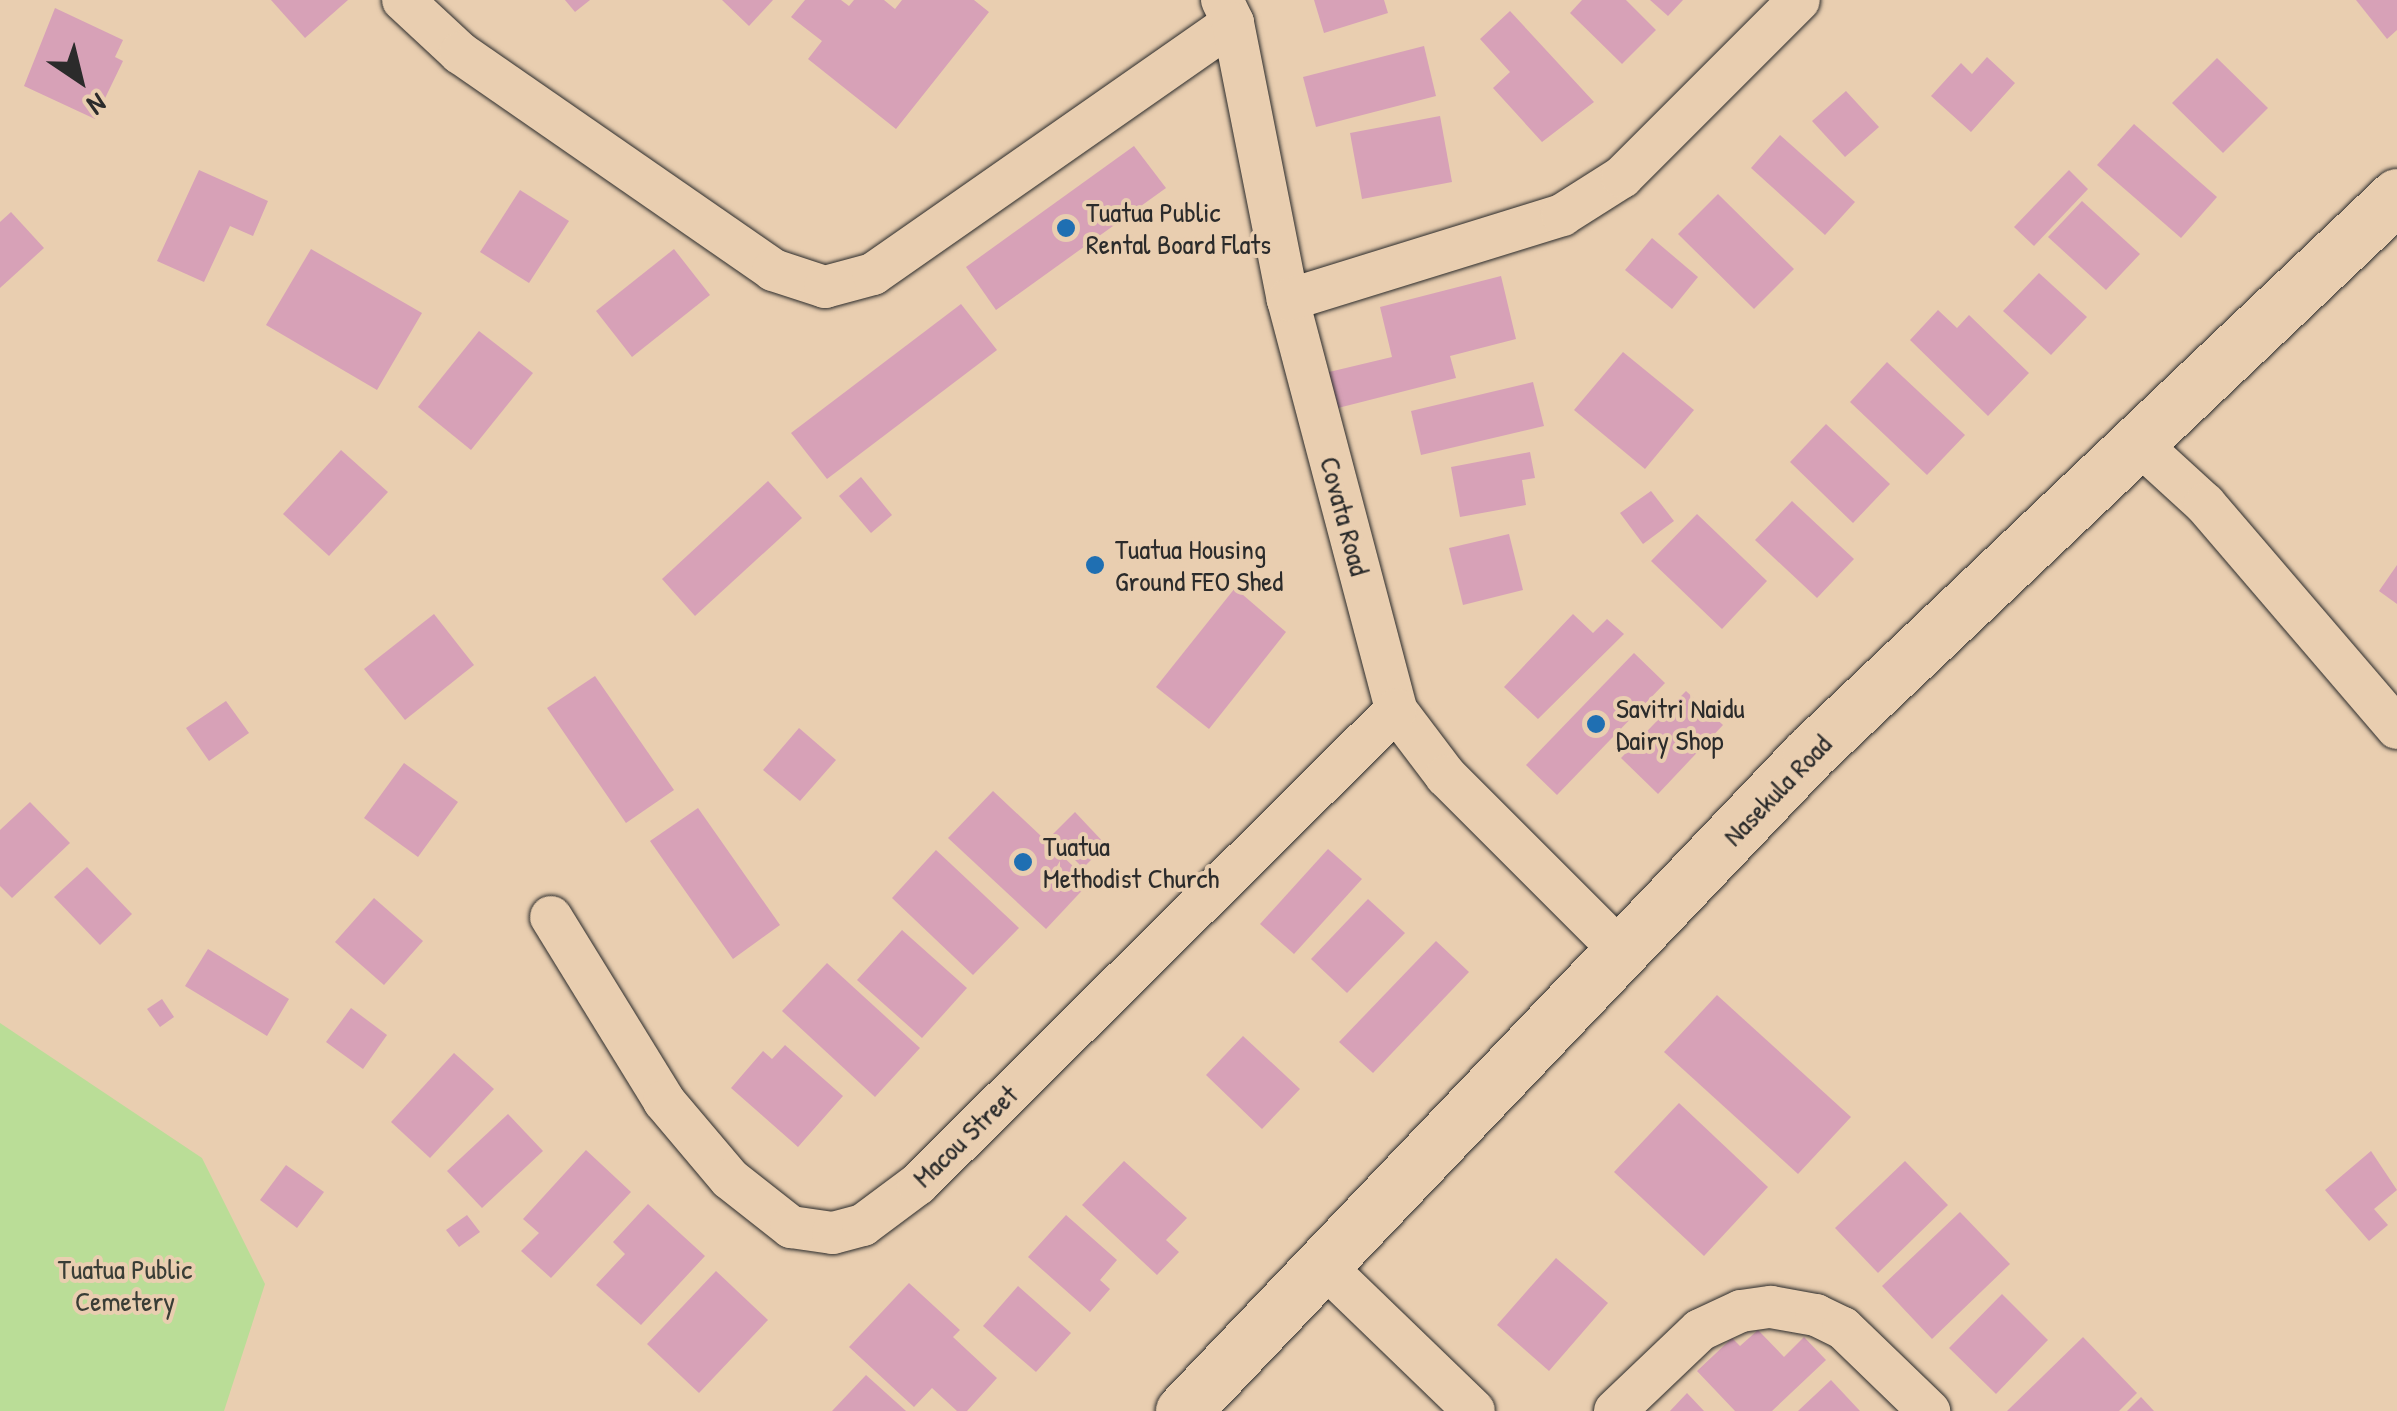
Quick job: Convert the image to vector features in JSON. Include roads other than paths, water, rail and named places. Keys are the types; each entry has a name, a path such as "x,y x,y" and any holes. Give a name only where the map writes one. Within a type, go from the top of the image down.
{"main road":[{"name":"Nasekula Road","path":"1183,1411 1810,754 2397,196"}],"street":[{"path":"403,0 460,53 773,270 825,287 874,274 1227,11"},
{"path":"1288,300 1562,215 1622,177 1799,0"},
{"name":"Covata Road","path":"1227,11 1288,300 1396,710 1446,776 1622,952"},
{"path":"2137,442 2205,504 2397,728"},
{"name":"Macou Street","path":"551,918 664,1101 730,1179 790,1228 834,1233 863,1225 918,1184 1396,710"},
{"path":"1322,1264 1474,1411"},
{"path":"1615,1411 1700,1330 1741,1311 1771,1307 1801,1310 1843,1328 1929,1411"}],"place":[{"name":"Tuatua Public Rental Board Flats","path":"1066,228"},
{"name":"Tuatua Housing Ground FEO Shed","path":"1095,565"},
{"name":"Savitri Naidu Dairy Shop","path":"1596,724"},
{"name":"Tuatua Methodist Church","path":"1023,862"}],"park label":[{"name":"Tuatua Public Cemetery","path":"125,1285"}]}
